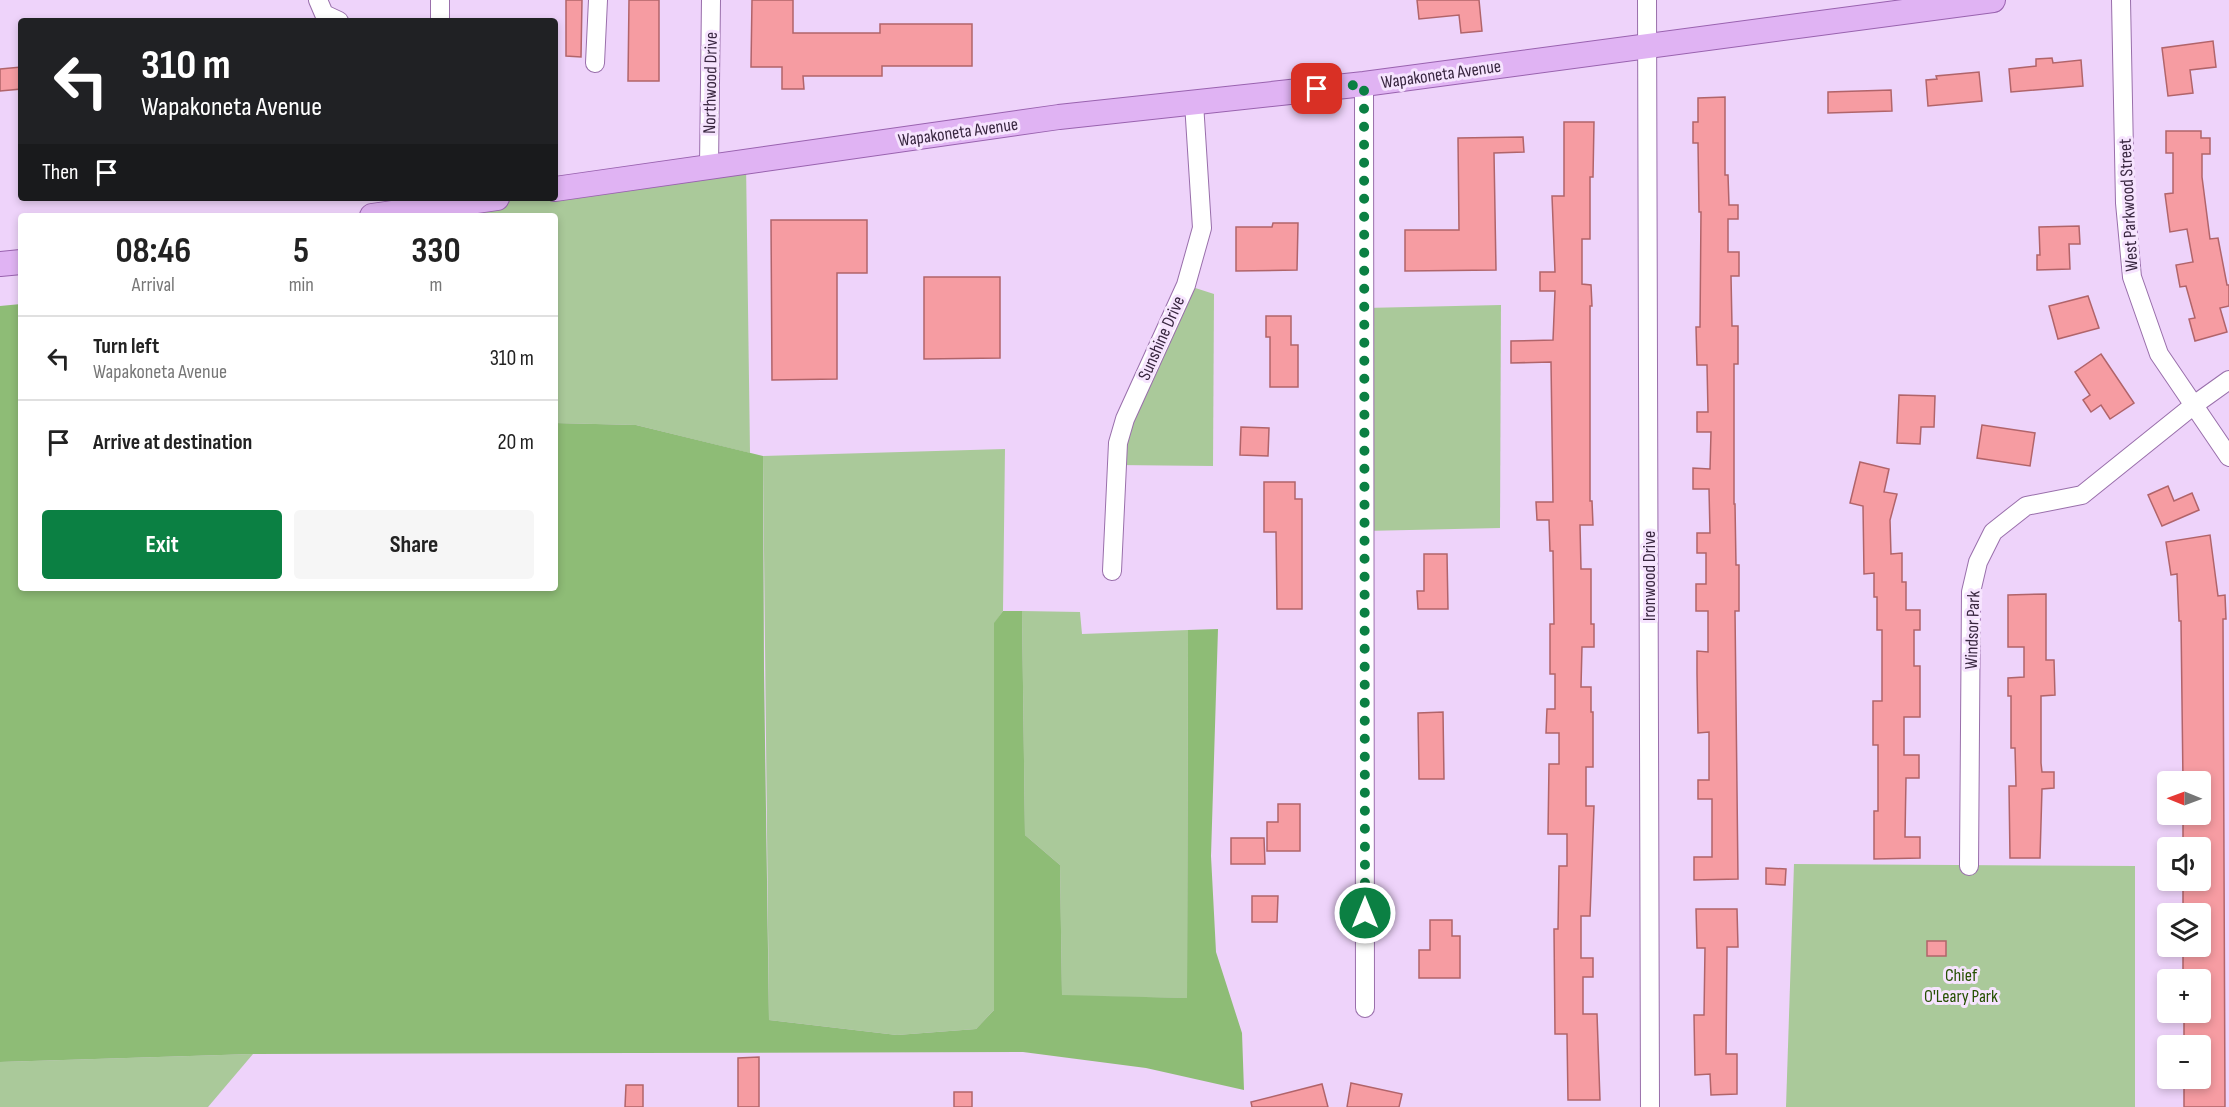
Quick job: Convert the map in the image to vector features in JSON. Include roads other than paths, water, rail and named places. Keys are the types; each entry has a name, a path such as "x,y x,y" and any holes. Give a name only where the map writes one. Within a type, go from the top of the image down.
{"main road":[{"name":"Wapakoneta Avenue","path":"558,189 1059,117 1364,84 1994,0"},
{"path":"387,213 442,202"},
{"path":"0,264 18,262"}],"street":[{"path":"318,0 324,14 333,18"},
{"path":"440,0 440,18"},
{"path":"595,63 598,0"},
{"name":"Northwood Drive","path":"709,166 711,0"},
{"name":"Ironwood Drive","path":"1647,0 1650,1107"},
{"name":"West Parkwood Street","path":"2121,0 2125,203 2132,277 2159,354 2229,457"},
{"path":"1364,84 1365,1008"},
{"name":"Sunshine Drive","path":"1112,571 1118,443 1125,419 1186,285 1202,228 1194,103"},
{"name":"Windsor Park","path":"1970,866 1971,592 1978,562 1993,532 2026,506 2082,495 2194,405 2229,380"}],"park label":[{"name":"Chief O'Leary Park","path":"1961,985"}]}
